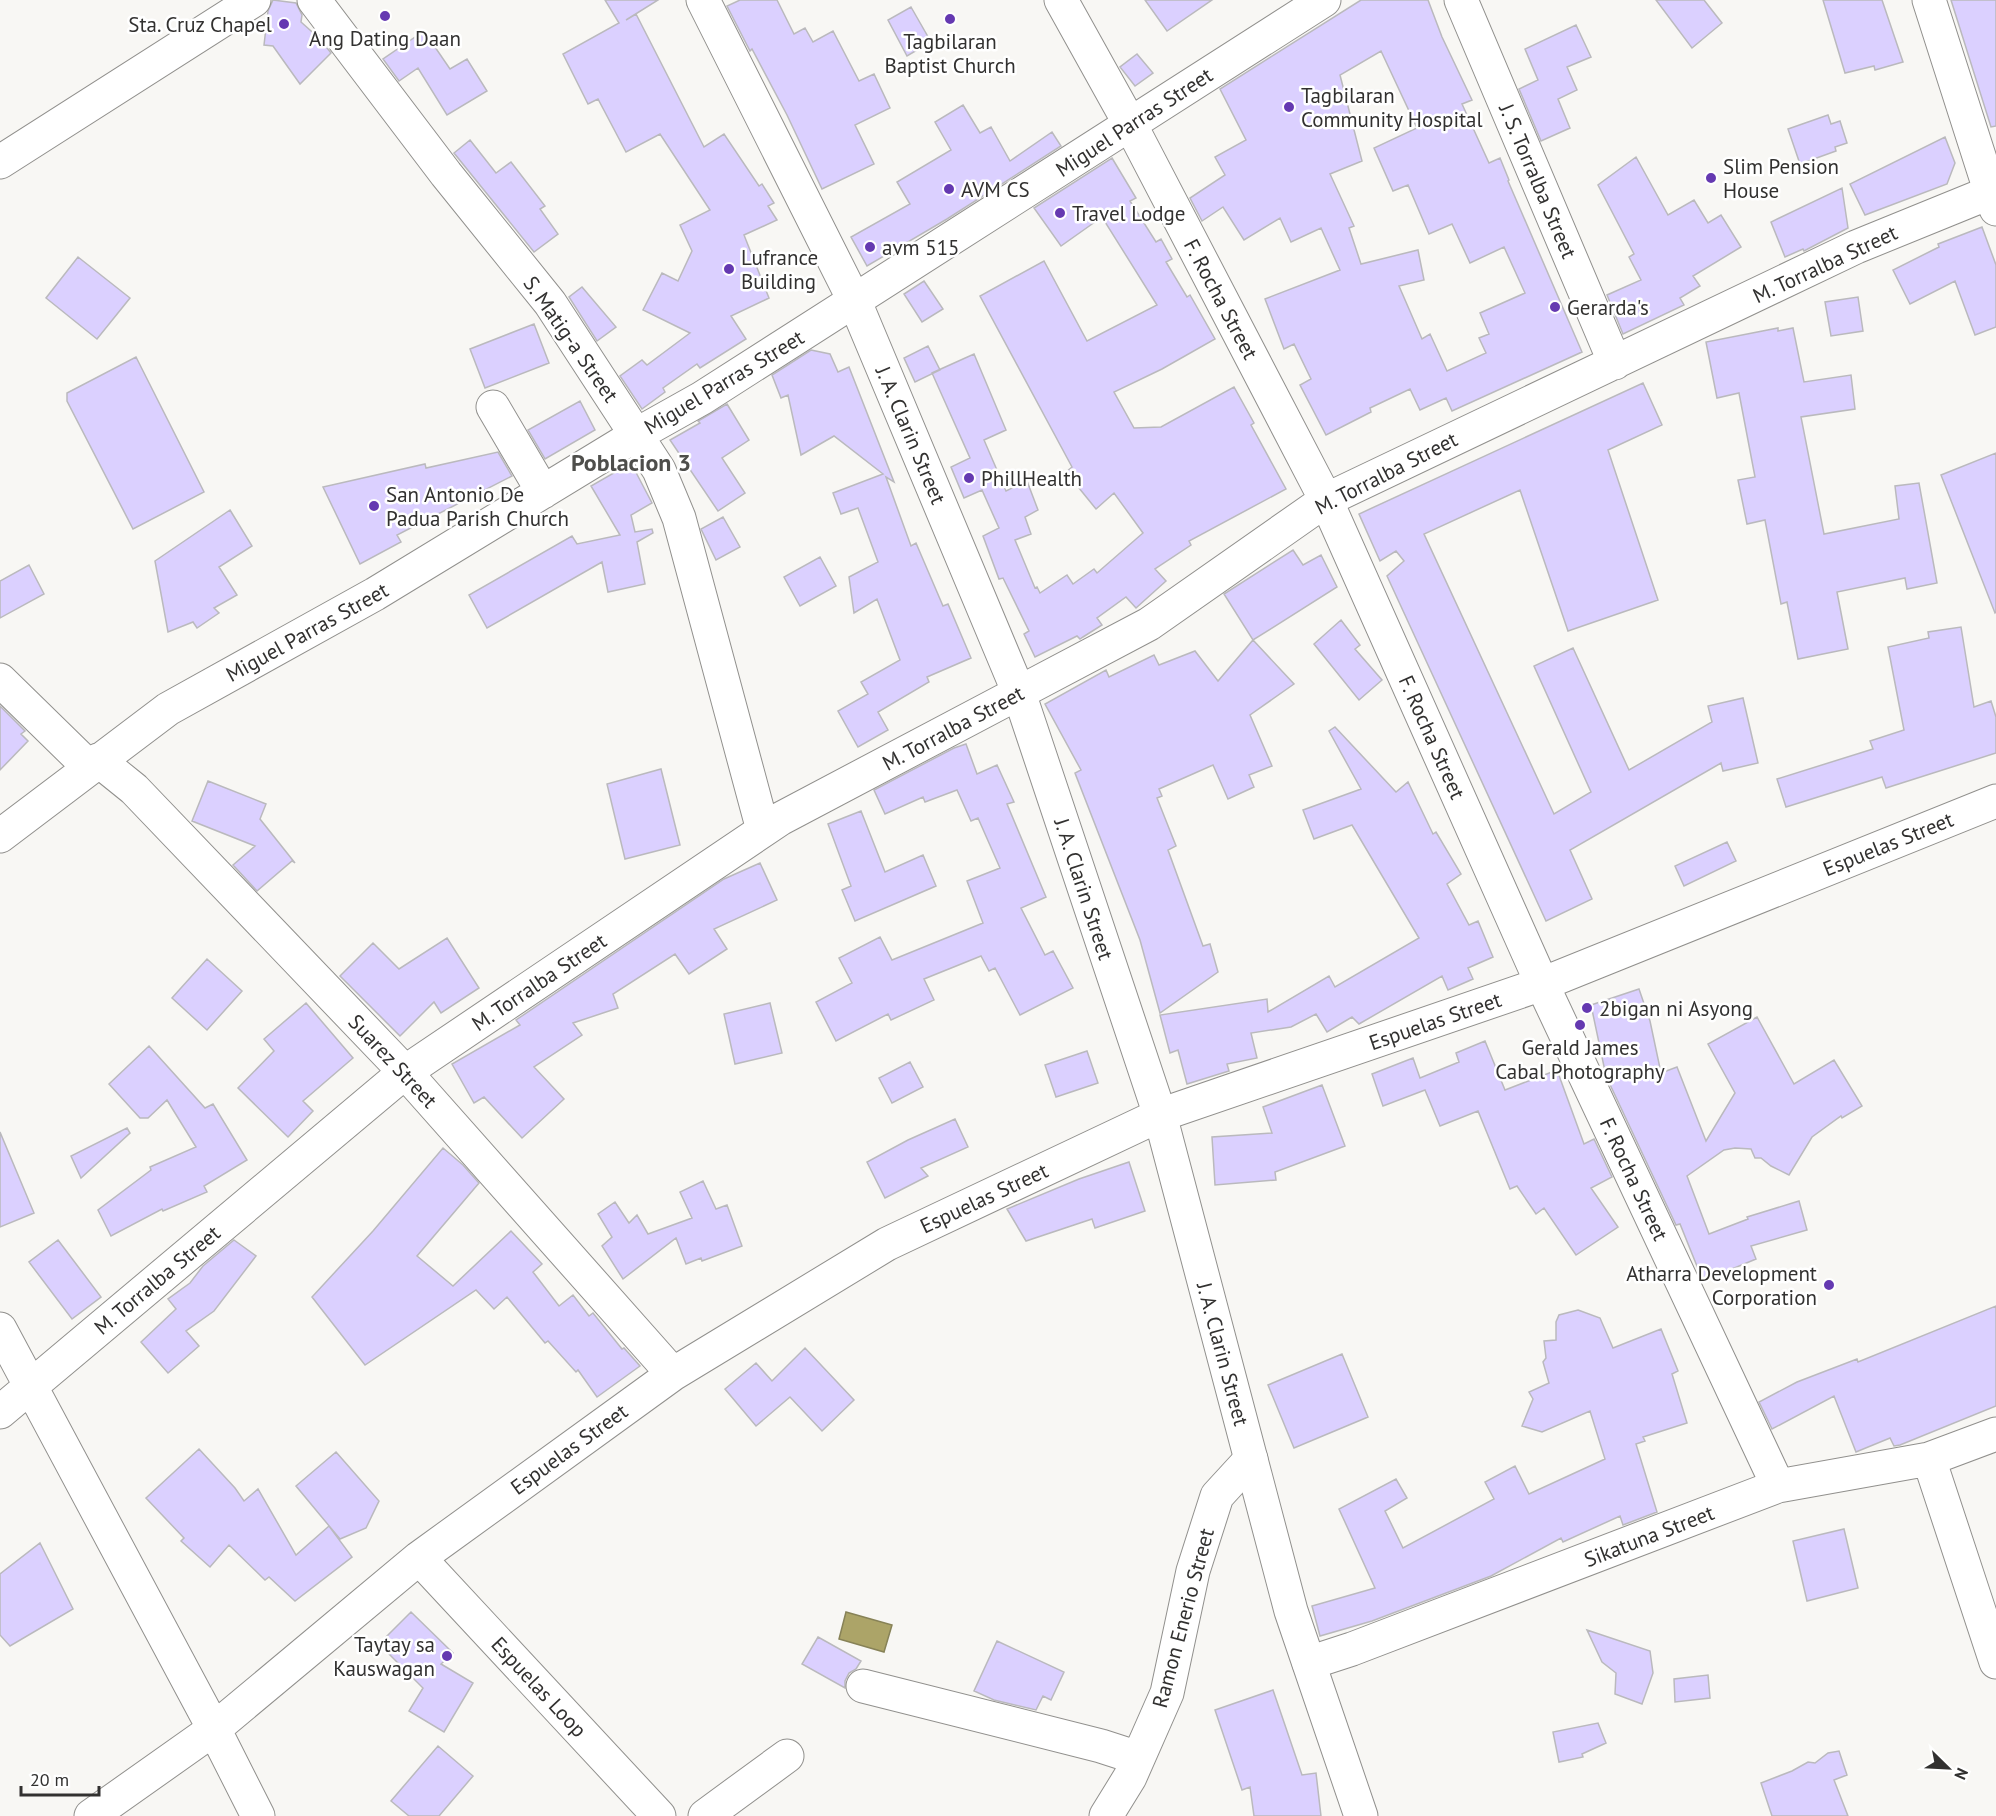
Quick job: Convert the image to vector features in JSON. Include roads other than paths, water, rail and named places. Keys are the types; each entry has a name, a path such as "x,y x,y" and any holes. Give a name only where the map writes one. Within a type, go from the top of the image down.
{"street":[{"path":"0,162 254,0"},
{"name":"S. Matig-a Street","path":"314,0 446,174 550,303 659,470 679,518 763,830"},
{"name":"J. A. Clarin Street","path":"703,0 855,302 1019,693 1160,1115 1291,1611 1361,1816"},
{"name":"F. Rocha Street","path":"1061,0 1130,124 1326,500 1542,984 1778,1486"},
{"name":"Miguel Parras Street","path":"0,836 168,709 375,594 636,435 702,398 1324,0"},
{"name":"J. S. Torralba Street","path":"1461,0 1615,363"},
{"path":"1929,0 1994,197"},
{"name":"M. Torralba Street","path":"0,1412 405,1072 780,819 1149,624 1326,500 1856,247 1994,197"},
{"path":"493,407 543,492"},
{"name":"Suarez Street","path":"0,680 94,764 134,789 405,1072 673,1374"},
{"name":"Espuelas Street","path":"91,1816 213,1729 419,1558 673,1374 887,1244 1160,1115 1542,984 1996,801"},
{"path":"0,1329 258,1816"},
{"name":"Sikatuna Street","path":"1309,1663 1363,1645 1778,1486 1929,1459 1996,1434"},
{"name":"Ramon Enerio Street","path":"1106,1816 1130,1777 1167,1693 1193,1571 1218,1496 1251,1459"},
{"path":"1929,1459 1996,1662"},
{"name":"Espuelas Loop","path":"419,1558 659,1816"},
{"path":"863,1686 1101,1746 1138,1758"},
{"path":"705,1816 787,1756"}],"place":[{"name":"Ang Dating Daan","path":"385,16"},
{"name":"Tagbilaran Baptist Church","path":"950,19"},
{"name":"Sta. Cruz Chapel","path":"284,24"},
{"name":"Tagbilaran Community Hospital","path":"1289,107"},
{"name":"Slim Pension House","path":"1711,178"},
{"name":"AVM CS","path":"949,189"},
{"name":"Travel Lodge","path":"1060,213"},
{"name":"avm 515","path":"870,247"},
{"name":"Lufrance Building","path":"729,269"},
{"name":"Gerarda's","path":"1555,307"},
{"name":"PhillHealth","path":"969,478"},
{"name":"San Antonio De Padua Parish Church","path":"374,506"},
{"name":"2bigan ni Asyong","path":"1587,1008"},
{"name":"Gerald James Cabal Photography","path":"1580,1025"},
{"name":"Atharra Development Corporation","path":"1829,1285"},
{"name":"Taytay sa Kauswagan","path":"447,1656"}],"district":[{"name":"Poblacion 3","path":"631,462"}]}
